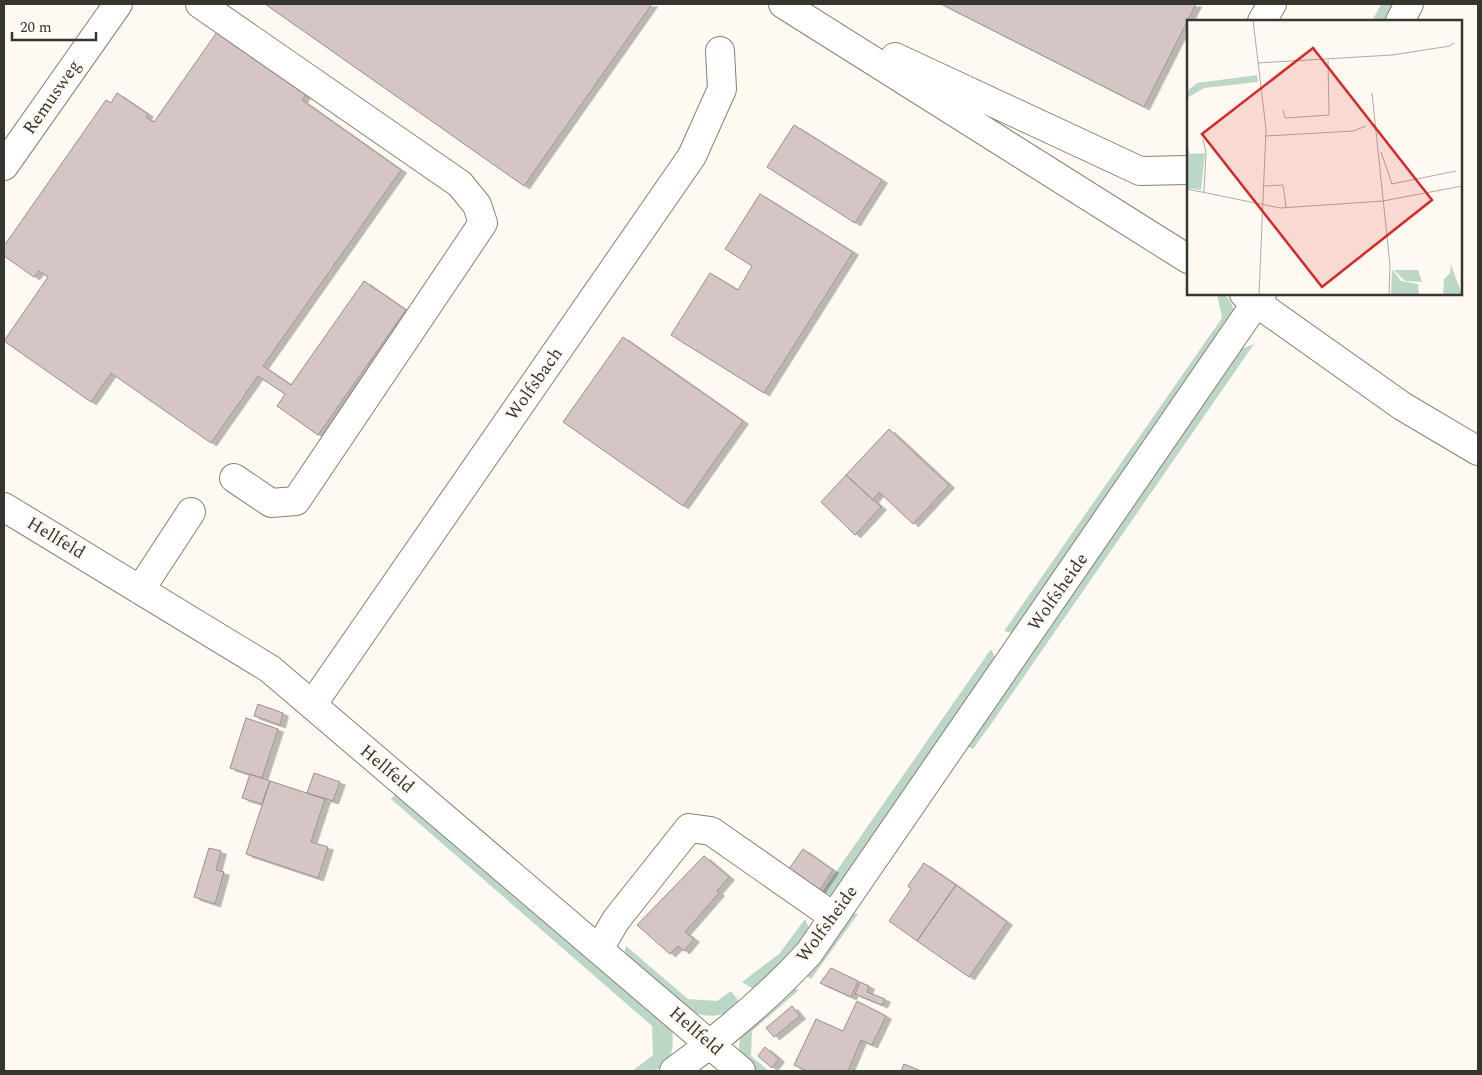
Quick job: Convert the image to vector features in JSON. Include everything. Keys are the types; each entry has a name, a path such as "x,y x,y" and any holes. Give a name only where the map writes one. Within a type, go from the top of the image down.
{"street":[{"name":"Remusweg","path":"4,166 118,4"},
{"path":"200,4 460,184 477,205 483,223 296,501 270,503 234,478"},
{"path":"1263,20 1272,4"},
{"path":"1401,20 1409,4"},
{"path":"786,6 1140,171 1187,170"},
{"path":"786,6 1187,258"},
{"name":"Wolfsbach","path":"312,705 692,156 722,89 720,51"},
{"name":"Wolfsheide","path":"674,1071 711,1044 788,976 809,952 834,918 1254,297 1402,406 1478,452"},
{"name":"Hellfeld","path":"4,507 270,669 741,1071"},
{"path":"140,590 191,512"},
{"path":"599,949 616,920 689,828 712,831 834,918"}],"green space":[{"path":"1381,4 1399,4 1391,20 1373,20"},
{"path":"1217,295 1224,295 1232,304 1234,311 1017,634 1004,631 1222,318"},
{"path":"1254,344 973,749 964,744 1238,350"},
{"path":"991,649 995,657 995,668 836,897 822,892"},
{"path":"400,789 672,1024 672,1050 667,1062 656,1070 632,1071 653,1055 652,1026 391,799"},
{"path":"849,912 858,914 811,979 803,974"},
{"path":"805,919 811,933 755,990 742,982 779,954"},
{"path":"626,946 688,999 717,1001 731,991 740,1003 724,1014 709,1016 681,1007 668,999 623,957"},
{"path":"789,986 799,990 752,1031 751,1056 769,1071 753,1071 743,1059 739,1047 741,1036 757,1014"}],"building":[{"path":"265,4 652,4 524,186"},
{"path":"941,4 1196,4 1144,107"},
{"path":"224,22 313,84 302,100 401,170 263,366 291,385 364,281 406,310 318,435 277,406 285,394 258,376 211,443 111,373 91,402 4,341 48,277 39,271 34,277 4,256 4,246 106,100 111,103 117,93 148,114 146,117 154,122"},
{"path":"794,125 882,180 855,223 767,167"},
{"path":"760,194 853,252 764,393 671,335 710,273 738,290 752,266 725,249"},
{"path":"623,337 743,421 683,506 563,422"},
{"path":"889,429 949,485 913,524 879,492 873,500 846,475"},
{"path":"846,475 881,507 855,535 821,502"},
{"path":"258,704 283,713 280,725 254,716"},
{"path":"246,718 278,729 262,778 230,768"},
{"path":"314,773 340,782 333,801 307,793"},
{"path":"250,774 270,781 262,804 242,798"},
{"path":"270,781 325,799 311,842 328,847 318,878 246,854"},
{"path":"209,848 221,851 216,870 224,872 215,904 194,897"},
{"path":"803,849 833,870 819,891 789,869"},
{"path":"704,856 729,877 717,891 719,893 685,932 694,939 684,951 678,946 670,954 637,925"},
{"path":"924,863 956,885 917,941 889,921 911,889 908,886"},
{"path":"956,885 1007,922 969,977 917,941"},
{"path":"831,968 858,981 851,997 820,983"},
{"path":"860,982 869,986 867,992 885,999 882,1005 855,994"},
{"path":"857,1001 886,1016 872,1045 861,1040 848,1071 807,1071 794,1065 816,1019 843,1031"},
{"path":"792,1006 800,1016 774,1037 766,1028"},
{"path":"765,1047 779,1059 772,1068 758,1056"},
{"path":"904,1064 921,1071 901,1071"}]}
